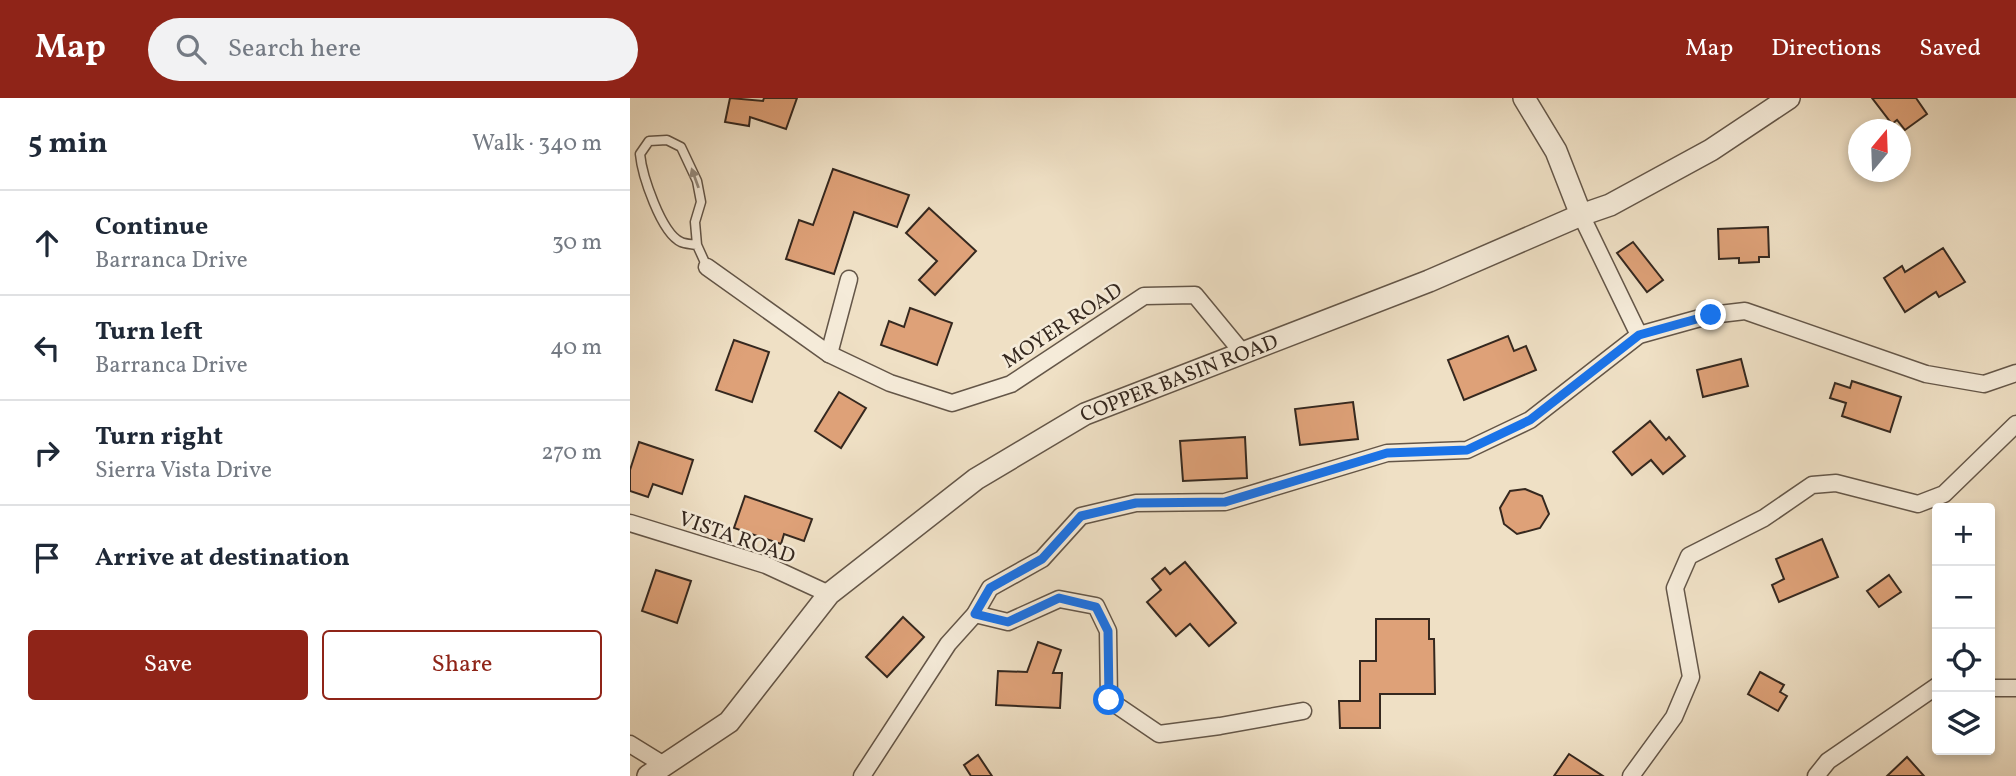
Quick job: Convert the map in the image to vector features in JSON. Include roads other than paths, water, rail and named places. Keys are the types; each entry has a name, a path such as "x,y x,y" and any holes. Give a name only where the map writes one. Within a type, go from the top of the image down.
{"street":[{"path":"1524,98 1556,151 1581,215 1639,335"},
{"name":"COPPER BASIN ROAD","path":"656,771 729,722 829,594 976,479 1085,414 1429,281 1610,205 1711,150 1789,98"},
{"name":"MOYER ROAD","path":"707,267 829,354 890,383 952,403 1011,384 1144,296 1195,295 1242,352"},
{"path":"829,354 849,279"},
{"path":"863,776 948,644 975,614 990,588 1042,559 1081,516 1136,503 1225,502 1387,453 1467,450 1530,420 1639,335 1711,315 1745,311 1926,374 1983,384 2016,373"},
{"path":"1631,776 1674,717 1690,677 1675,588 1689,556 1764,518 1812,485 1836,483 1918,504 1944,494 2016,424"},
{"name":"VISTA ROAD","path":"630,523 766,565 829,594"},
{"path":"975,614 1008,622 1059,598 1096,607 1108,631 1109,700 1159,734 1303,711"},
{"path":"1995,688 2016,688"},
{"path":"1816,776 1828,761 1932,689"},
{"path":"630,744 656,771"}],"lane":[{"path":"697,245 681,242 667,230 641,170 640,154 649,141 667,140 681,147 697,181 701,202 695,222 697,245 707,267"}]}
